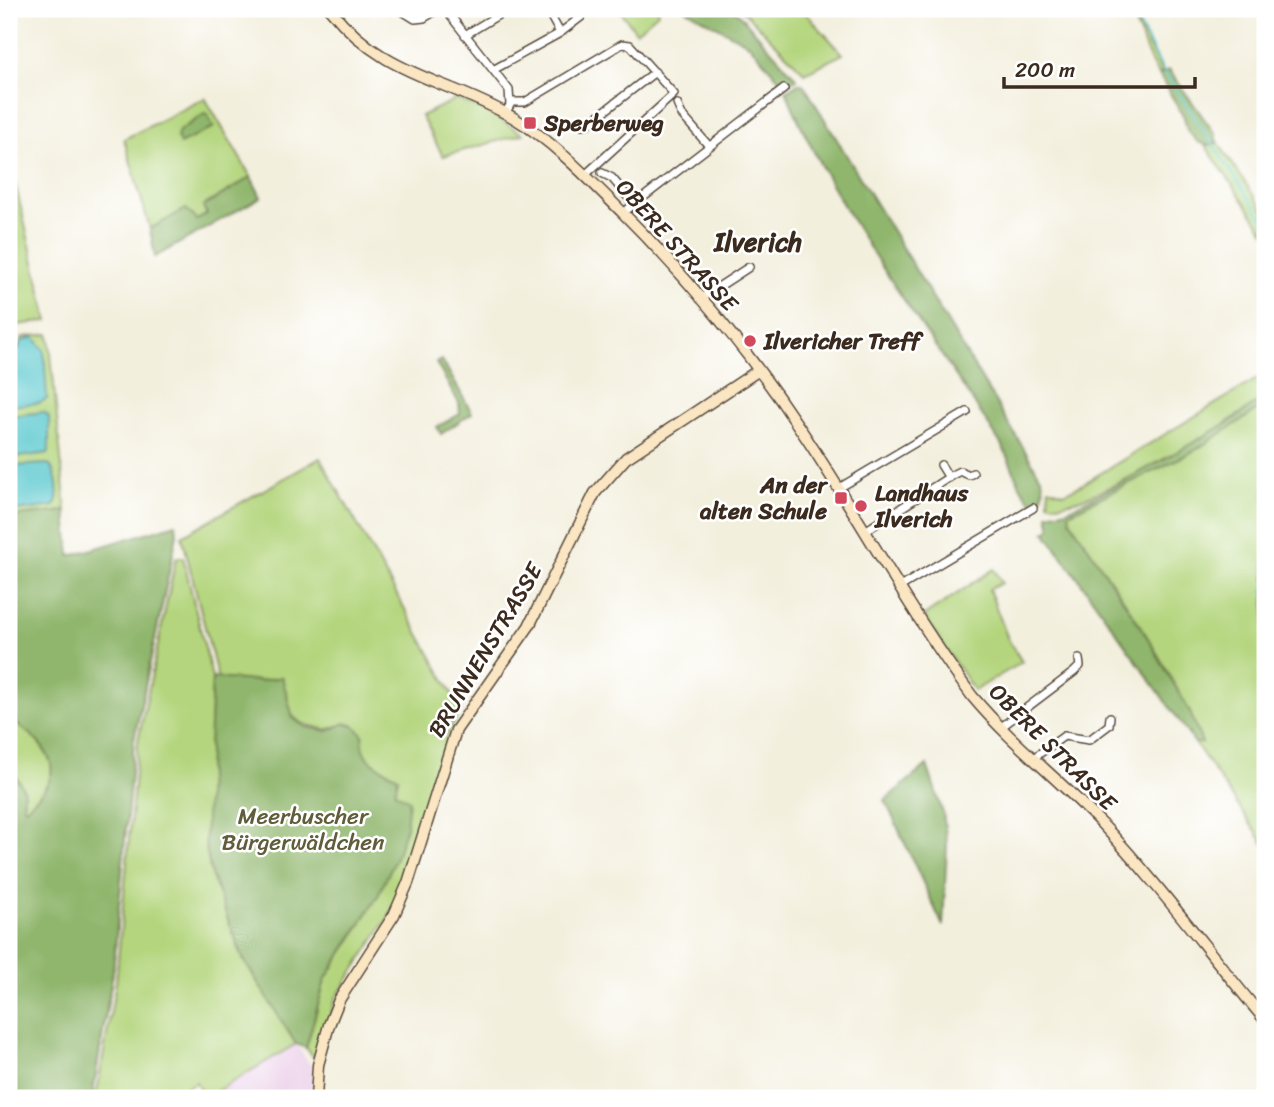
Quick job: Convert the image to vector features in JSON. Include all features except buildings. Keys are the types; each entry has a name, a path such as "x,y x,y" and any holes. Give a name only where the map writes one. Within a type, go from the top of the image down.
{"street":[{"name":"OBERE STRASSE","path":"330,9 362,42 401,69 505,114 538,135 623,213 759,370 839,488 956,675 1000,728 1134,859 1265,1020"},
{"path":"399,9 415,19 424,18 439,9"},
{"path":"445,9 509,90 511,102 505,114"},
{"path":"465,35 508,9"},
{"path":"493,70 560,33 581,17 585,9"},
{"path":"549,13 560,33"},
{"path":"511,102 525,103 622,44 630,45 674,93 584,176"},
{"path":"582,125 588,124 655,72"},
{"path":"623,213 784,89"},
{"path":"677,104 682,115 709,146"},
{"path":"602,173 612,178 633,203"},
{"path":"700,299 749,267"},
{"name":"BRUNNENSTRASSE","path":"316,1098 318,1065 329,1025 339,1000 394,915 408,883 456,730 529,626 595,494 625,458 759,370"},
{"path":"839,488 967,412"},
{"path":"941,465 948,478"},
{"path":"865,531 960,471 969,475 973,473"},
{"path":"901,587 1033,508"},
{"path":"1000,728 1074,673 1080,666 1079,659"},
{"path":"1032,759 1064,736 1089,740 1109,725 1110,717"}],"shaded area":[{"path":"296,1044 313,1069 312,1098 205,1098"}],"green space":[{"path":"619,9 659,9 658,13 636,32"},
{"path":"685,9 731,9 738,13 797,79 784,85 750,45"},
{"path":"741,9 802,9 843,54 805,73"},
{"path":"1121,9 1130,9 1162,72 1159,75 1134,23"},
{"path":"1169,70 1216,135 1216,143 1208,146 1198,142 1187,130 1184,117 1159,75"},
{"path":"798,83 804,85 1042,479 1043,494 1035,505 1019,483 999,441 884,270 831,183 786,91"},
{"path":"205,98 251,177 203,206 207,214 197,220 186,209 150,229 124,139"},
{"path":"456,99 486,111 523,134 443,156 421,116"},
{"path":"206,113 214,127 180,144 177,137 179,131"},
{"path":"1217,141 1265,212 1265,232 1205,145"},
{"path":"10,162 48,321 17,325 9,357"},
{"path":"251,177 261,197 155,257 150,229 186,209 197,220 207,214 203,207"},
{"path":"49,334 66,511 9,517 9,367 23,337"},
{"path":"442,360 472,413 441,434 437,427 460,414 459,403 436,363"},
{"path":"1265,374 1265,397 1191,444 1089,496 1064,503 1048,502 1049,488 1064,493 1081,485"},
{"path":"1265,397 1265,405 1194,451 1069,513 1070,520 1143,630 1190,712 1202,743 1195,743 1045,532 1051,529 1048,514 1067,510 1114,487 1228,423"},
{"path":"1265,405 1265,845 1195,743 1202,743 1159,656 1070,520 1069,513 1194,451"},
{"path":"320,458 461,709 448,735 407,878 388,918 336,998 316,1060 306,1048 325,980 362,923 398,777 370,762 360,745 337,726 324,729 306,725 293,717 287,704 282,678 260,681 218,679 182,536"},
{"path":"66,511 70,556 176,524 177,534 134,739 113,972 92,1098 9,1098 9,780 16,777 24,790 23,807 26,808 48,784 52,768 45,750 15,721 9,694 9,517"},
{"path":"183,557 212,678 206,843 211,874 242,957 296,1044 205,1098 196,1082 167,1098 96,1098 116,982 138,741 176,558"},
{"path":"994,569 1002,583 989,589 1008,639 1022,662 974,691 924,616"},
{"name":"Meerbuscher Bürgerwäldchen","path":"282,677 293,718 305,727 328,731 345,723 355,726 363,735 363,750 367,756 377,766 398,777 395,792 409,800 406,827 395,860 378,896 325,980 306,1048 296,1044 242,957 211,874 205,843 212,678 260,681"},
{"path":"9,694 15,721 34,737 45,751 52,768 48,784 26,809 23,807 24,790 17,778 9,780"},
{"path":"927,765 943,813 947,844 943,926 885,800"}],"water":[{"path":"34,337 44,350 47,399 40,403 9,406 15,357 22,341"},
{"path":"44,412 49,417 49,453 9,458 9,416"},
{"path":"49,464 57,485 54,506 9,512 9,466"}],"waterway":[{"path":"1132,9 1163,70 1265,222"},
{"path":"9,207 17,264 9,306"}],"place":[{"name":"Sperberweg","path":"530,123"},
{"name":"Ilvericher Treff","path":"750,341"},
{"name":"An der alten Schule","path":"841,498"},
{"name":"Landhaus Ilverich","path":"861,506"}],"district":[{"name":"Ilverich","path":"758,242"}]}
